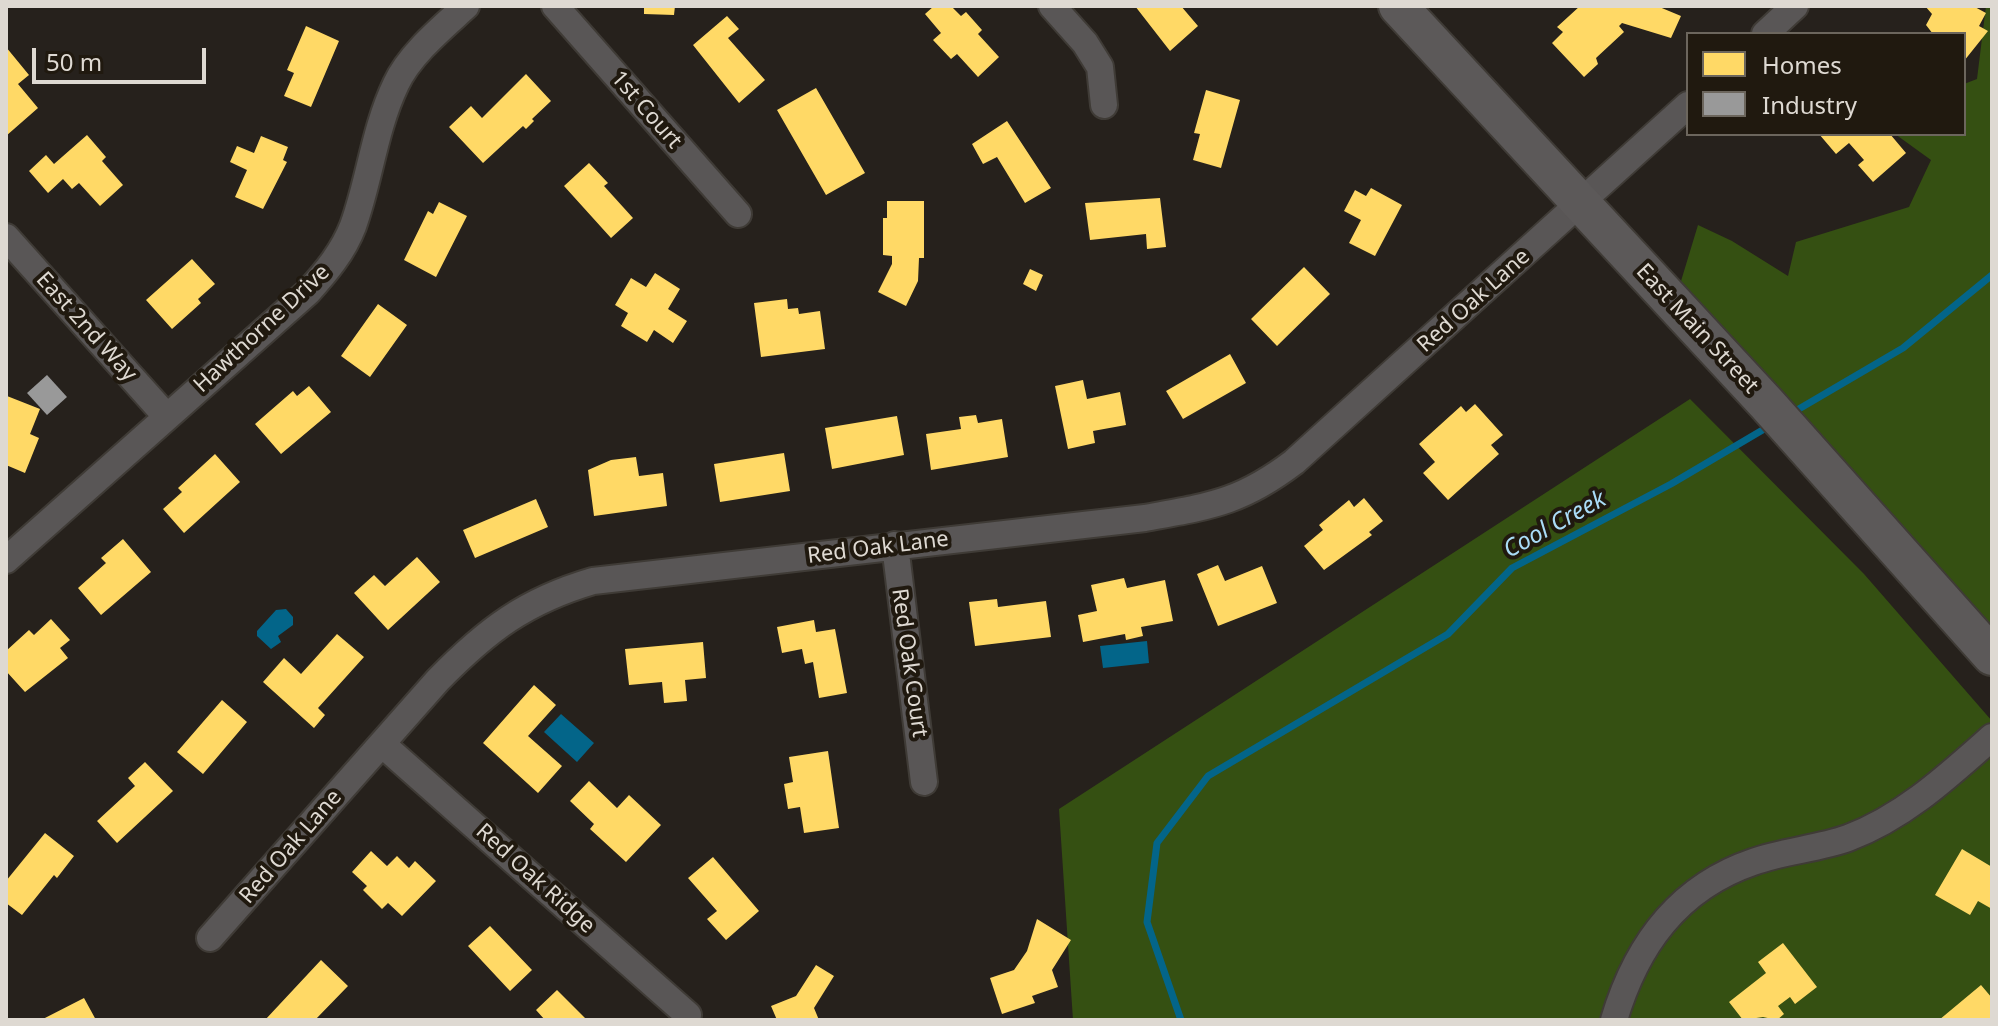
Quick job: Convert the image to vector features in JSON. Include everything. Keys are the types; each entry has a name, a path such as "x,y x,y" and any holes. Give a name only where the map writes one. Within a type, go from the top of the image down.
{"main road":[{"name":"East Main Street","path":"1398,6 1780,420 1992,656"}],"street":[{"name":"Hawthorne Drive","path":"6,560 308,292 334,263 353,226 376,132 398,80 436,34 466,6"},
{"name":"1st Court","path":"555,6 738,214"},
{"path":"1052,6 1085,43 1100,67 1104,105"},
{"path":"1767,32 1795,6"},
{"name":"Red Oak Lane","path":"210,938 476,642 513,613 555,592 593,581 1145,518 1225,503 1267,482 1294,462 1686,107"},
{"name":"East 2nd Way","path":"6,237 167,417"},
{"name":"Red Oak Court","path":"895,545 924,782"},
{"path":"1614,1020 1639,955 1662,920 1704,887 1752,862 1848,838 1892,816 1921,799 1992,737"},
{"name":"Red Oak Ridge","path":"382,744 688,1015"}],"green space":[{"path":"1986,6 1992,6 1992,639 1678,291 1698,225 1732,241 1788,276 1796,242 1909,207 1931,160 1898,136 1966,136 1966,83 1977,79"},
{"path":"1690,399 1864,574 1992,721 1992,1020 1073,1020 1059,809"}],"water":[{"path":"286,609 293,617 293,625 278,636 281,642 271,649 257,636 257,631 276,610"},
{"path":"1147,641 1149,663 1103,668 1100,646"},
{"path":"561,714 594,743 577,762 544,732"}],"building: Homes":[{"path":"644,6 675,6 674,15 644,14"},
{"path":"934,6 951,6 961,16 966,12 982,30 978,34 999,57 978,77 957,54 951,59 933,40 941,33 925,14"},
{"path":"1135,6 1181,6 1198,26 1170,51"},
{"path":"1580,6 1657,6 1681,16 1671,38 1622,23 1619,26 1624,32 1596,58 1598,64 1584,77 1552,43 1563,32 1557,27"},
{"path":"1925,6 1973,6 1986,13 1979,26 1988,31 1966,58 1966,32 1931,32 1926,25 1932,14"},
{"path":"727,16 739,29 728,38 765,80 739,103 693,45"},
{"path":"306,26 339,41 311,107 284,96 294,73 287,70"},
{"path":"6,47 29,75 18,84 38,108 6,136"},
{"path":"526,74 551,101 526,129 523,126 483,163 449,127 471,106 482,118"},
{"path":"816,88 865,173 826,195 777,110"},
{"path":"1206,90 1240,100 1221,168 1193,160 1200,134 1194,133"},
{"path":"1007,121 1051,188 1025,203 997,157 983,164 972,144"},
{"path":"87,135 106,157 102,161 123,185 100,206 79,183 72,189 63,179 48,193 29,171 46,155 54,164"},
{"path":"261,136 288,147 283,160 287,162 263,209 235,197 247,170 230,162 237,146 254,153"},
{"path":"1821,136 1892,136 1906,153 1873,182 1858,165 1864,160 1849,143 1836,154"},
{"path":"589,163 608,183 604,186 633,218 611,238 564,186"},
{"path":"1371,188 1402,205 1375,256 1349,243 1361,220 1344,211 1355,190 1366,196"},
{"path":"1160,198 1166,247 1147,249 1146,234 1090,240 1085,203"},
{"path":"887,201 924,201 924,258 919,258 918,281 906,306 878,292 892,264 892,256 883,255 883,218 887,218"},
{"path":"439,202 467,216 436,277 404,260 428,211 433,214"},
{"path":"192,259 215,284 198,299 201,303 172,329 146,300"},
{"path":"1304,267 1330,294 1277,346 1251,319"},
{"path":"1030,269 1043,275 1036,291 1023,284"},
{"path":"655,273 680,289 668,309 687,321 673,343 654,330 647,342 621,326 628,313 615,305 631,278 646,287"},
{"path":"787,299 788,309 798,308 799,314 820,311 825,349 761,357 754,303"},
{"path":"378,304 407,325 370,377 341,356"},
{"path":"1230,354 1246,383 1183,419 1166,391"},
{"path":"1083,380 1087,399 1120,392 1126,425 1093,431 1095,443 1068,449 1055,386"},
{"path":"309,386 331,412 281,454 255,424 293,391 297,396"},
{"path":"7,396 40,409 30,434 39,438 25,473 6,465"},
{"path":"1475,404 1503,435 1491,445 1499,454 1448,500 1423,473 1435,462 1419,444 1461,406 1466,412"},
{"path":"976,415 978,423 1002,419 1008,457 931,470 926,434 961,429 959,417"},
{"path":"897,416 904,455 832,469 825,428"},
{"path":"784,453 790,491 720,502 714,464"},
{"path":"215,454 240,482 184,533 163,509 182,492 178,488"},
{"path":"636,457 639,476 663,473 667,506 594,516 588,470 611,460"},
{"path":"1364,498 1383,521 1369,532 1372,535 1324,570 1304,546 1323,530 1319,525 1349,500 1354,507"},
{"path":"536,499 548,527 475,558 463,530"},
{"path":"123,539 151,572 101,615 78,588 106,563 101,558"},
{"path":"417,557 440,582 388,630 354,593 374,575 385,586"},
{"path":"1218,565 1225,581 1262,566 1277,603 1218,626 1197,574"},
{"path":"1124,578 1127,588 1165,580 1173,621 1141,627 1143,636 1126,640 1125,634 1083,642 1078,615 1097,611 1091,585"},
{"path":"997,599 998,607 1046,601 1051,637 975,646 969,602"},
{"path":"51,619 70,640 60,648 68,658 25,692 6,671 6,651 29,630 34,635"},
{"path":"814,620 816,632 835,629 847,693 819,698 813,662 805,664 802,649 782,653 777,627"},
{"path":"337,634 364,657 318,708 325,715 314,728 263,682 284,658 301,674"},
{"path":"703,642 706,678 685,680 687,701 664,703 662,682 629,685 625,649"},
{"path":"534,685 556,705 528,736 562,766 538,793 483,743"},
{"path":"222,700 247,722 203,774 177,752"},
{"path":"828,751 839,828 804,833 800,807 788,809 784,784 793,782 789,757"},
{"path":"145,762 173,791 117,843 97,821 135,786 128,778"},
{"path":"589,781 617,808 629,795 661,825 626,862 590,829 594,824 570,801"},
{"path":"45,833 74,856 57,878 54,875 22,915 6,903 6,881"},
{"path":"1962,849 1992,867 1992,909 1978,901 1970,915 1935,895"},
{"path":"371,851 387,866 397,856 409,868 415,861 436,881 402,916 388,903 382,909 363,890 367,886 352,872"},
{"path":"713,857 759,911 726,940 707,919 717,911 688,878"},
{"path":"1037,919 1071,940 1052,970 1058,987 1032,996 1035,1003 1002,1014 990,978 1014,970 1027,951"},
{"path":"490,926 532,970 510,991 468,946"},
{"path":"1783,943 1817,987 1795,1004 1790,997 1778,1006 1784,1014 1777,1020 1763,1017 1743,1020 1729,1002 1766,973 1758,962"},
{"path":"321,960 348,986 315,1020 265,1020"},
{"path":"816,965 834,976 814,1008 819,1020 777,1020 771,1006 796,996"},
{"path":"1981,985 1992,998 1991,1020 1939,1020"},
{"path":"557,990 587,1020 545,1020 536,1010"},
{"path":"84,998 96,1020 41,1020"}],"building: Industry":[{"path":"47,375 67,397 47,415 27,393"}],"waterway":[{"name":"Cool Creek","path":"1792,413 1903,348 1992,275"},
{"name":"Cool Creek","path":"1181,1020 1147,922 1157,843 1208,776 1448,634 1512,568 1671,484 1771,425"}]}
